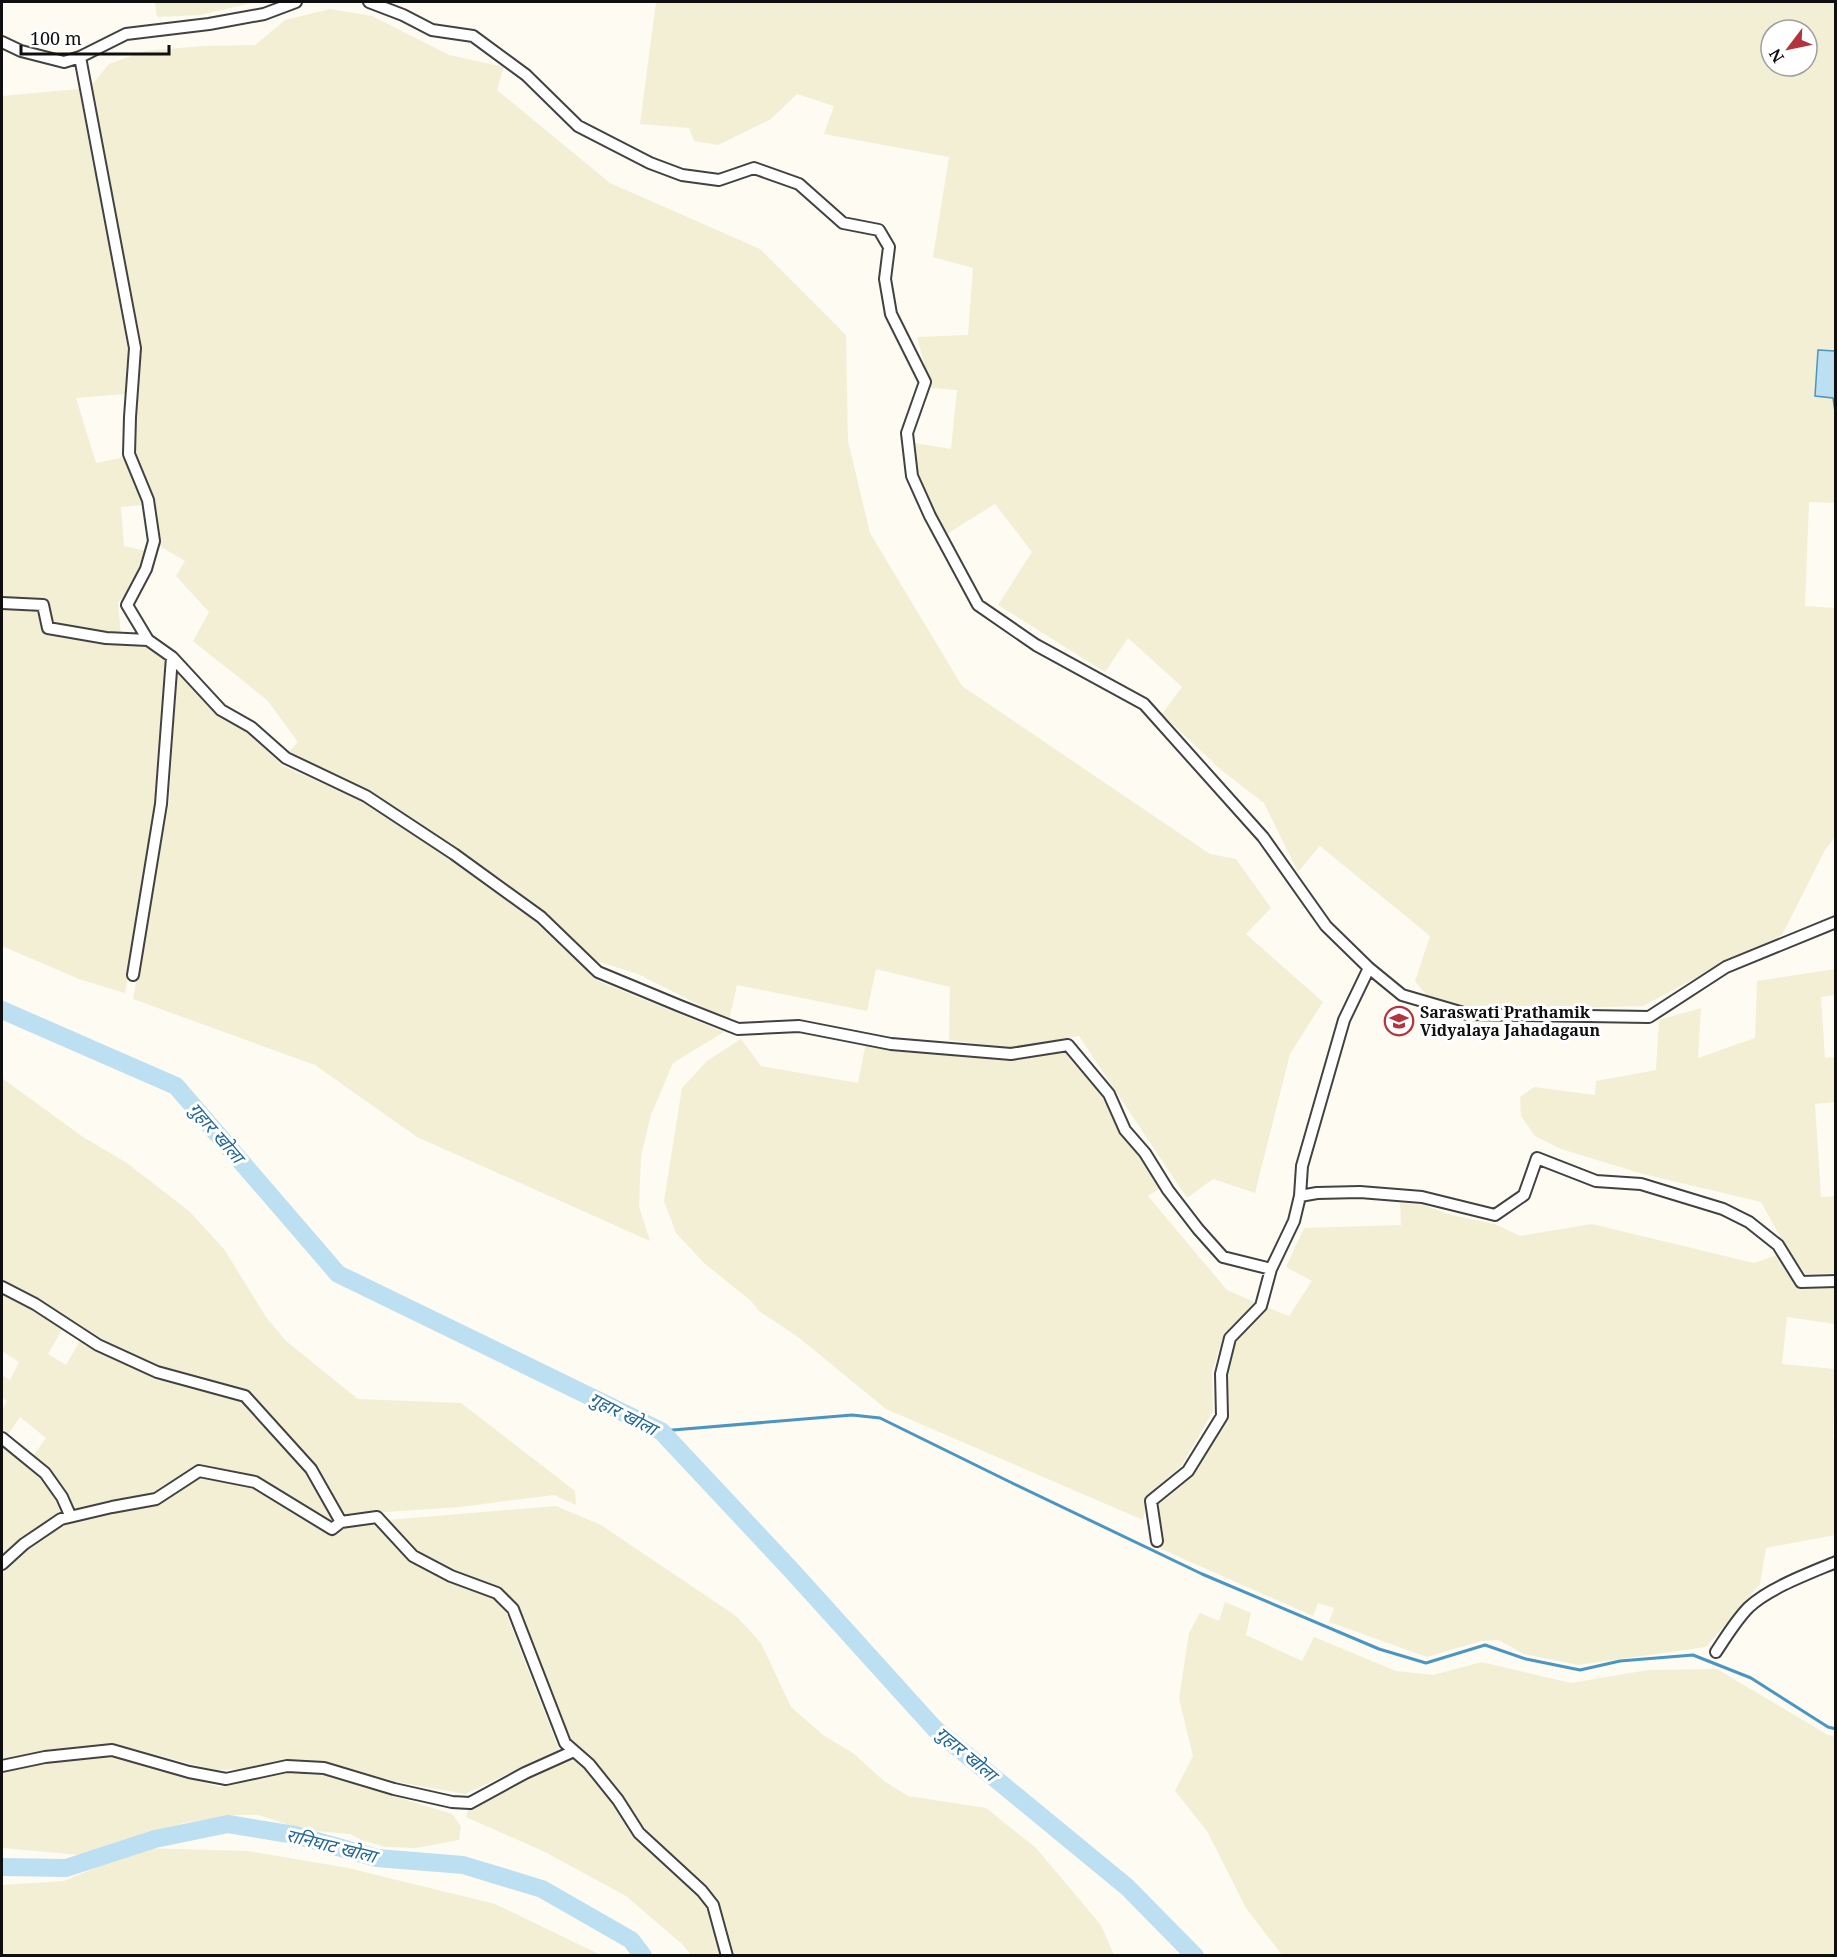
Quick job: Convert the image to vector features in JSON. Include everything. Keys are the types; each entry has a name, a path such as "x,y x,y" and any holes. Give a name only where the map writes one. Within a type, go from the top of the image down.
{"street":[{"path":"2,42 21,51 64,62 80,57 126,34 209,24 264,14 296,2"},
{"path":"369,2 403,15 432,30 473,36 526,75 578,126 650,163 682,175 719,180 754,168 799,184 843,223 879,230 889,247 885,279 891,314 925,382 907,433 912,476 930,516 978,605 1036,645 1144,704 1263,837 1326,926 1369,968 1402,995 1467,1014 1649,1017 1726,967 1836,922"},
{"path":"80,57 135,348 129,417 129,454 148,500 154,541 146,569 127,605 148,640 172,657 221,710 251,727 286,758 366,796 454,854 541,916 598,972 738,1029 799,1026 891,1044 1011,1054 1068,1045 1109,1094 1125,1130 1145,1153 1168,1190 1223,1257 1271,1269"},
{"path":"2,603 43,605 48,628 106,638 148,640"},
{"path":"133,975 161,804 172,657"},
{"path":"1157,1541 1151,1501 1188,1472 1222,1416 1221,1374 1230,1338 1261,1306 1271,1269 1294,1221 1300,1196 1302,1166 1344,1020 1369,968"},
{"path":"1300,1196 1317,1193 1360,1192 1422,1197 1495,1215 1524,1195 1537,1158 1596,1181 1641,1184 1723,1209 1749,1222 1778,1245 1801,1282 1836,1281"},
{"path":"2,1287 35,1304 98,1345 157,1372 245,1395 311,1469 341,1522"},
{"path":"2,1438 45,1473 62,1497 70,1515"},
{"path":"2,1564 24,1544 61,1519 70,1515 156,1499 199,1471 255,1482 332,1529 341,1522 377,1517 413,1557 451,1576 497,1593 508,1602 513,1609 565,1743 589,1764 618,1800 639,1833 713,1905 727,1956"},
{"path":"1716,1652 1749,1607 1813,1571 1836,1562"},
{"path":"2,1766 45,1756 112,1750 189,1772 226,1779 287,1766 324,1768 394,1789 452,1802 470,1803 525,1773 574,1751"}],"shaded area":[{"path":"155,2 256,2 200,15 157,17"},
{"path":"656,2 1835,2 1835,503 1809,502 1805,606 1835,608 1835,837 1825,850 1782,935 1643,1006 1468,1011 1428,997 1415,981 1430,936 1320,846 1298,872 1264,803 1221,770 1162,714 1182,687 1128,638 1105,672 998,605 1032,552 995,504 945,535 916,475 915,443 951,449 957,390 931,388 917,337 968,335 973,268 933,257 949,157 824,134 834,106 797,94 771,119 718,145 694,141 689,128 640,124"},
{"path":"330,9 372,16 449,55 504,67 497,90 610,183 760,249 846,335 848,441 870,533 962,686 1210,854 1236,859 1271,908 1246,934 1323,1002 1290,1054 1255,1193 1213,1179 1187,1198 1079,1036 1011,1048 949,1040 950,987 876,969 867,1011 737,985 729,1020 638,974 596,961 542,909 453,847 361,789 288,753 298,742 267,700 193,641 209,612 176,576 185,561 158,545 132,455 140,343 90,87 109,64 145,51 202,46 255,45 285,20"},
{"path":"79,89 114,257 128,346 125,394 76,398 96,463 125,457 143,505 121,507 124,546 146,551 140,573 118,603 121,635 147,646 168,664 158,803 125,993 79,979 2,946 2,96"},
{"path":"177,672 194,685 219,716 246,732 283,766 364,802 451,859 533,920 598,981 724,1032 673,1063 651,1115 641,1156 639,1206 650,1241 417,1137 315,1065 133,999 169,803"},
{"path":"1835,969 1835,995 1821,997 1825,1058 1835,1057 1835,1102 1815,1104 1821,1197 1835,1196 1835,1273 1805,1274 1779,1235 1761,1202 1643,1174 1561,1149 1535,1136 1521,1116 1520,1097 1534,1087 1595,1095 1596,1081 1656,1070 1659,1020 1701,1008 1698,1058 1755,1038 1757,981"},
{"path":"741,1039 761,1066 858,1083 866,1042 949,1053 1065,1049 1102,1096 1122,1134 1162,1187 1148,1196 1227,1290 1257,1303 1223,1337 1212,1372 1213,1411 1182,1465 1148,1495 1143,1520 886,1409 798,1337 759,1311 751,1301 704,1263 676,1233 664,1201 682,1088 707,1061"},
{"path":"2,1078 83,1137 127,1163 190,1212 224,1249 266,1317 286,1341 358,1399 461,1403 575,1491 576,1505 554,1495 460,1507 342,1515 248,1394 158,1368 104,1340 36,1297 2,1280"},
{"path":"1400,1203 1423,1205 1451,1215 1495,1224 1520,1236 1592,1224 1754,1263 1777,1255 1797,1287 1835,1286 1835,1324 1787,1317 1782,1364 1835,1369 1833,1439 1836,1440 1835,1535 1766,1548 1760,1584 1706,1647 1578,1665 1524,1654 1498,1640 1481,1641 1427,1657 1329,1622 1334,1608 1318,1603 1313,1616 1159,1548 1156,1507 1191,1478 1224,1422 1226,1373 1233,1342 1266,1307 1289,1316 1312,1281 1286,1267 1304,1228 1401,1225"},
{"path":"2,1292 63,1328 48,1354 66,1365 81,1339 157,1380 242,1398 308,1471 336,1517 330,1522 278,1493 198,1466 154,1493 72,1509 31,1459 46,1438 20,1417 6,1438 2,1434 2,1410 7,1401 2,1398 2,1375 10,1380 19,1362 2,1351"},
{"path":"2,1441 41,1477 59,1499 65,1512 2,1559"},
{"path":"200,1473 254,1484 332,1531 342,1524 377,1520 450,1580 492,1597 506,1613 559,1750 465,1794 398,1782 324,1762 286,1761 245,1769 215,1770 126,1747 84,1746 23,1755 11,1760 2,1757 2,1567 62,1521 157,1502"},
{"path":"556,1506 601,1525 736,1616 761,1643 791,1707 823,1735 853,1753 884,1781 908,1796 986,1808 1036,1848 1101,1925 1114,1955 733,1955 715,1902 645,1831 618,1791 591,1760 569,1740 516,1609 417,1554 387,1520"},
{"path":"1225,1602 1251,1613 1246,1635 1302,1661 1314,1637 1396,1671 1433,1675 1482,1662 1571,1683 1648,1670 1717,1669 1835,1737 1835,1955 1282,1955 1246,1908 1207,1831 1175,1791 1193,1756 1179,1699 1189,1633 1200,1613 1219,1621"},
{"path":"113,1755 219,1787 290,1773 329,1776 452,1814 461,1826 459,1840 416,1848 385,1847 350,1834 305,1830 258,1815 237,1815 184,1823 99,1852 81,1855 2,1848 2,1771 47,1760"},
{"path":"574,1758 700,1894 709,1907 722,1955 691,1955 683,1945 626,1896 543,1851 466,1817 469,1807 530,1775"},
{"path":"142,1848 248,1851 348,1868 495,1904 601,1955 2,1955 2,1885 64,1881"}],"water":[{"path":"1818,350 1835,351 1835,412 1833,398 1815,396"}],"waterway":[{"name":"गुहार खोला","path":"2,1010 176,1086 338,1274 661,1431 935,1729 1127,1887 1195,1956"},
{"path":"661,1431 852,1415 880,1418 1202,1574 1379,1649 1426,1663 1485,1645 1526,1659 1580,1670 1620,1661 1693,1655 1751,1678 1828,1727 1836,1729"},
{"name":"रानिघाट खोला","path":"2,1867 66,1868 155,1839 228,1824 295,1835 377,1858 463,1865 542,1889 631,1940 643,1956"}],"place":[{"name":"Saraswati Prathamik Vidyalaya Jahadagaun","path":"1399,1021"}]}
